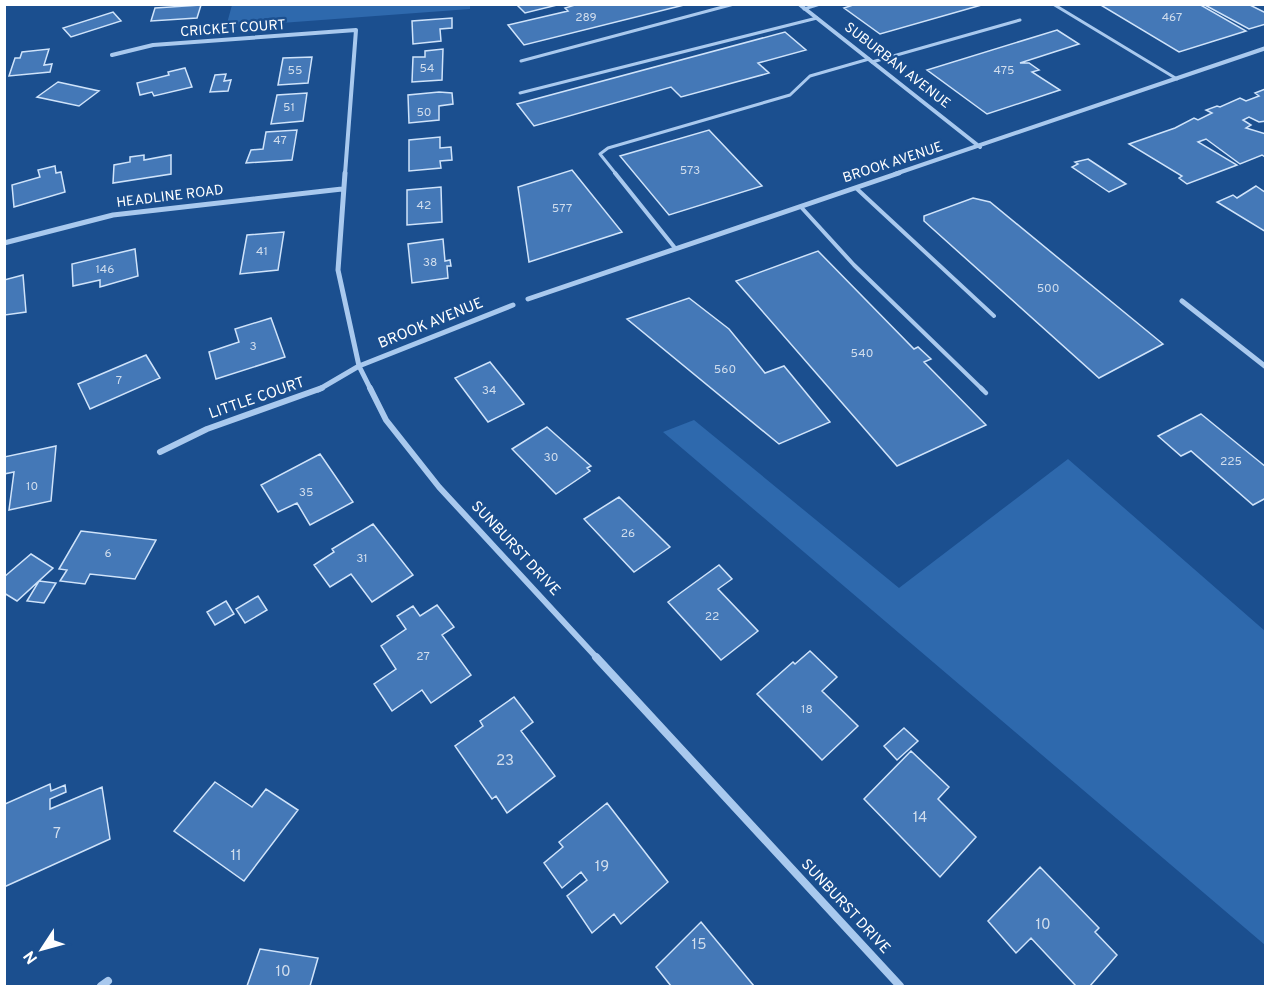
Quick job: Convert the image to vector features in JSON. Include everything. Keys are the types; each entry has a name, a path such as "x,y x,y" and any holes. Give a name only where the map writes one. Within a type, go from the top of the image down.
{"street":[{"name":"SUBURBAN AVENUE","path":"799,4 980,147"},
{"name":"CRICKET COURT","path":"112,55 153,45 356,30"},
{"name":"SUNBURST DRIVE","path":"356,30 342,189 338,270 359,366 386,420 440,487 900,987"},
{"name":"BROOK AVENUE","path":"528,299 1266,48"},
{"name":"HEADLINE ROAD","path":"4,243 113,215 342,189"},
{"path":"1182,301 1266,367"},
{"name":"BROOK AVENUE","path":"359,366 513,305"},
{"name":"LITTLE COURT","path":"160,452 207,429 321,389 359,366"}],"lane":[{"path":"521,61 734,4"},
{"path":"804,9 820,4"},
{"path":"1053,4 1177,79"},
{"path":"520,93 817,18"},
{"path":"675,248 600,154 608,148 790,95 810,76 1020,20"},
{"path":"856,188 993,316"},
{"path":"801,207 854,265 986,393"}],"shaded area":[{"path":"470,4 470,9 226,27 232,5"},
{"path":"694,420 899,588 1068,459 1265,631 1265,945 663,432"}],"building":[{"path":"516,4 561,4 525,13"},
{"path":"578,4 688,4 524,45 508,25 568,11 565,8"},
{"path":"856,4 985,4 880,34 844,8"},
{"path":"1099,4 1199,4 1246,31 1179,52"},
{"path":"1203,4 1248,4 1266,13 1266,24 1249,29"},
{"path":"201,5 197,18 151,21 155,8"},
{"path":"113,12 121,21 71,37 63,28"},
{"path":"452,18 452,28 440,29 441,41 413,44 412,21"},
{"path":"1057,30 1079,44 1020,63 1029,63 1039,70 1032,72 1060,90 987,114 927,70"},
{"path":"785,32 806,50 758,63 769,73 681,97 671,87 534,126 517,104"},
{"path":"49,49 44,65 52,64 50,72 9,76 15,58 20,58 22,52"},
{"path":"443,49 442,80 412,82 413,57 425,57 425,51"},
{"path":"312,57 308,83 278,85 283,58"},
{"path":"185,68 192,87 154,96 152,92 140,95 137,83 169,75 168,72"},
{"path":"226,74 224,81 231,80 228,91 210,92 215,75"},
{"path":"58,82 99,91 79,106 37,97"},
{"path":"1265,89 1266,121 1259,122 1249,117 1243,120 1251,125 1246,128 1266,134 1265,157 1262,155 1240,164 1206,139 1198,142 1237,165 1187,184 1179,178 1182,176 1129,144 1212,113 1206,110 1220,107 1240,98 1246,101 1259,96 1255,93"},
{"path":"307,93 303,121 271,124 277,95"},
{"path":"452,93 453,104 439,106 439,120 409,123 408,95"},
{"path":"297,130 292,160 246,163 251,150 263,149 266,132"},
{"path":"709,130 762,186 669,215 620,156"},
{"path":"440,137 440,148 451,147 452,160 440,161 441,168 409,171 409,140"},
{"path":"144,155 144,160 171,155 171,174 113,183 114,165 130,162 130,157"},
{"path":"1088,159 1126,184 1109,192 1072,167 1078,164 1075,162"},
{"path":"55,166 56,173 61,172 65,192 14,207 12,185 40,177 38,170"},
{"path":"572,170 622,232 529,262 518,187"},
{"path":"1256,186 1266,193 1266,232 1217,202 1233,195 1237,198"},
{"path":"441,187 442,222 407,225 407,190"},
{"path":"973,198 990,202 1163,344 1099,378 924,221 924,216"},
{"path":"284,232 278,270 240,274 247,235"},
{"path":"443,239 445,261 450,260 451,266 447,266 448,278 412,283 408,244"},
{"path":"135,249 138,276 100,287 100,280 73,286 72,264"},
{"path":"818,251 914,349 918,347 931,359 924,362 986,425 897,466 736,281"},
{"path":"23,275 26,312 5,315 4,280"},
{"path":"689,298 729,329 765,373 784,366 830,422 779,444 627,319"},
{"path":"271,318 285,357 216,379 209,352 239,342 235,329"},
{"path":"146,355 160,378 90,409 78,384"},
{"path":"490,362 524,404 488,422 455,378"},
{"path":"1201,414 1266,467 1266,498 1253,505 1191,451 1181,456 1158,436"},
{"path":"547,427 591,466 587,468 590,471 556,494 512,449"},
{"path":"56,446 51,501 9,510 14,472 4,474 4,457"},
{"path":"320,454 353,502 310,525 297,503 278,512 261,485"},
{"path":"619,497 670,547 634,572 584,519"},
{"path":"373,524 413,575 372,602 351,574 330,587 314,565 334,552 332,549"},
{"path":"81,531 156,540 135,579 90,574 85,584 60,581 67,570 59,569"},
{"path":"31,554 53,568 17,601 4,593 4,577"},
{"path":"719,565 732,579 718,589 758,631 721,660 668,602"},
{"path":"39,581 56,583 44,603 27,601"},
{"path":"258,596 267,610 245,623 236,609"},
{"path":"226,601 234,614 215,625 207,612"},
{"path":"437,605 454,627 442,635 471,675 431,703 422,690 392,711 374,684 396,669 381,646 406,629 397,616 413,606 420,616"},
{"path":"810,651 837,677 822,691 858,726 822,760 757,694 793,662 795,664"},
{"path":"514,697 533,722 521,731 555,776 507,813 496,796 492,799 455,746 483,726 480,721"},
{"path":"904,728 918,741 897,760 884,746"},
{"path":"911,751 949,787 938,799 976,837 940,877 864,799"},
{"path":"215,782 252,807 266,789 298,810 244,881 174,831"},
{"path":"50,784 51,791 65,785 66,792 50,799 50,809 102,787 110,839 4,887 5,804"},
{"path":"607,803 668,882 621,924 614,914 592,933 567,896 587,880 581,872 562,888 544,863 563,847 559,842"},
{"path":"1040,867 1099,928 1095,932 1117,955 1090,986 1076,986 1031,938 1016,953 988,921"},
{"path":"701,922 754,986 671,986 656,967"},
{"path":"260,949 318,958 310,986 247,986"}]}
